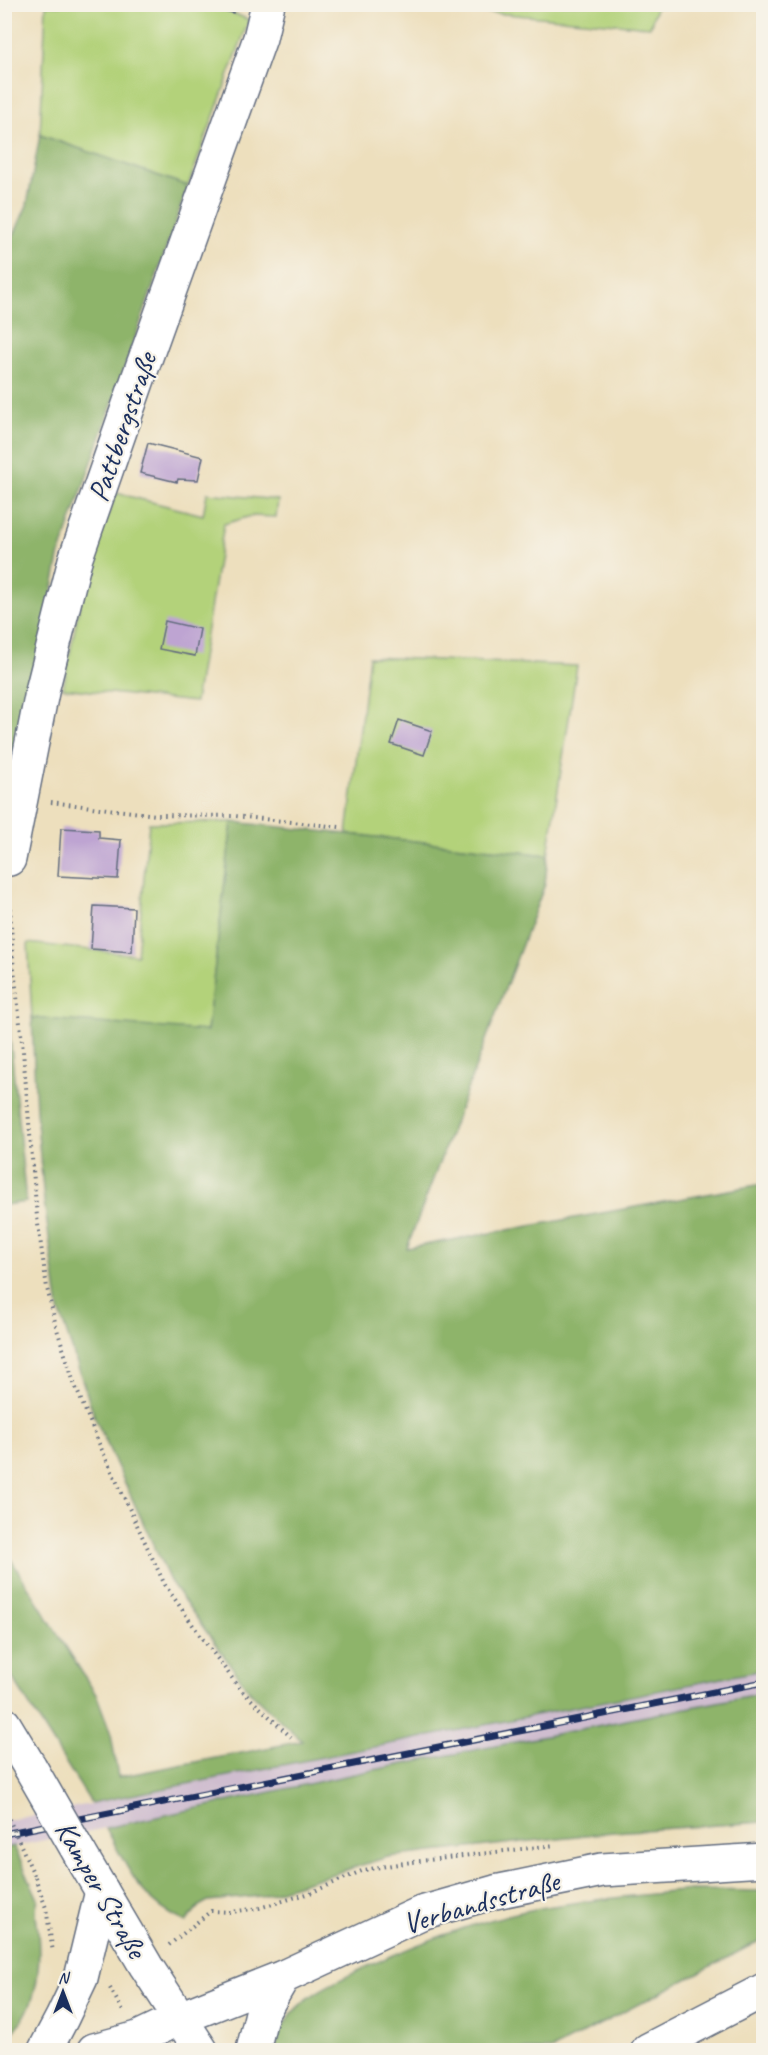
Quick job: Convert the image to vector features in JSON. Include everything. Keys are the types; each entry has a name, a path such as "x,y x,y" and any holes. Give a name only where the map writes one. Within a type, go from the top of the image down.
{"main road":[{"name":"Pattbergstraße","path":"9,859 43,687 75,560 260,38 268,4"},
{"name":"Kamper Straße","path":"4,1724 146,1966 201,2050"},
{"name":"Verbandsstraße","path":"94,2050 138,2038 180,2018 283,1977 421,1913 495,1892 602,1870 764,1860"},
{"path":"45,2050 81,1978 102,1891"},
{"path":"253,2050 262,2013 283,1977"},
{"path":"648,2050 764,1990"}],"path":[{"path":"21,799 156,815 235,816 340,827"},
{"path":"9,859 13,960 37,1217 47,1288 67,1360 101,1448 165,1585 242,1690 291,1737"},
{"path":"4,1808 35,1877"},
{"path":"138,2038 109,1986 146,1966 211,1911 231,1912 259,1908 310,1893 364,1870 556,1845"}],"shaded area":[{"path":"763,1670 763,1693 359,1773 5,1848 5,1821"}],"green space":[{"path":"657,4 650,27 403,5"},
{"path":"46,5 202,5 233,13 249,20 188,186 40,135"},
{"path":"40,135 188,186 60,553 5,819 4,258 27,205"},
{"path":"116,493 203,515 207,493 278,500 276,517 251,516 224,524 195,702 63,688 85,577"},
{"path":"369,657 577,666 548,855 347,834"},
{"path":"232,822 207,1032 32,1018 28,943 137,955 149,823"},
{"path":"232,822 548,855 545,884 407,1248 763,1184 763,1670 91,1803 5,1666 5,1550 97,1696 111,1734 118,1777 302,1741 250,1692 170,1581 95,1418 59,1310 44,1201 36,1111 32,1018 207,1031"},
{"path":"4,974 26,1202 5,1205 4,1205"},
{"path":"763,1693 763,1822 613,1832 388,1857 261,1896 208,1901 199,1906 186,1922 157,1905 147,1895 129,1871 106,1828 359,1773"},
{"path":"14,1846 38,1899 36,1912 39,1962 35,1991 30,2005 16,2029 5,2040 5,1848"},
{"path":"691,1890 763,1891 763,1939 551,2050 275,2050 287,2020 308,1999 334,1982 430,1940 499,1917 546,1907"}],"building":[{"path":"210,4 235,4 233,13 209,7"},
{"path":"148,443 203,457 198,480 178,479 177,482 140,473"},
{"path":"165,621 200,629 195,656 159,649"},
{"path":"399,720 432,731 424,755 391,744"},
{"path":"61,828 99,830 99,838 121,840 118,879 58,876"},
{"path":"94,906 134,908 132,952 91,949"}],"railway":[{"path":"4,1834 764,1682"}]}
